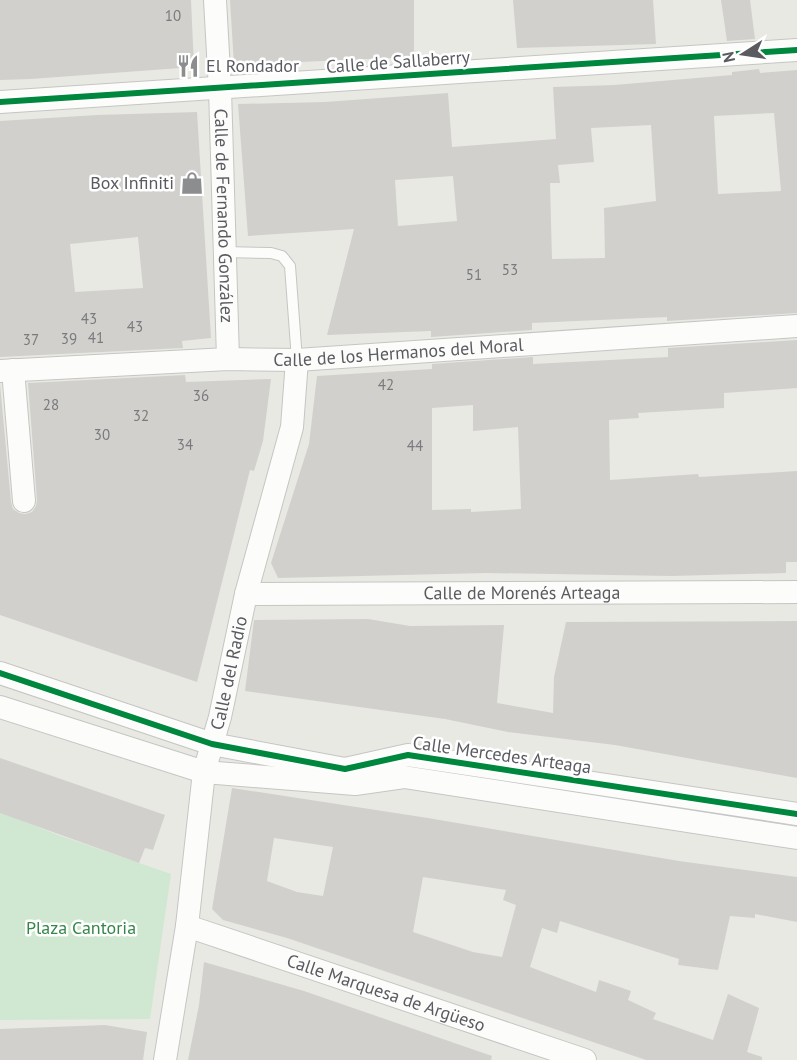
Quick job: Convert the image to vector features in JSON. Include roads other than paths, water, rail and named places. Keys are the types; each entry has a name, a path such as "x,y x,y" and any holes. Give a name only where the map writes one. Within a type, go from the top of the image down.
{"street":[{"name":"Calle de Fernando González","path":"214,0 220,89 228,359"},
{"name":"Calle de Sallaberry","path":"0,102 797,50"},
{"name":"Calle de los Hermanos del Moral","path":"6,370 228,359 297,360 797,326"},
{"name":"Calle del Radio","path":"165,1060 187,926 204,772 220,717 246,594 292,427 297,360"},
{"path":"6,370 24,501"},
{"name":"Calle de Morenés Arteaga","path":"246,594 797,592"},
{"name":"Calle Mercedes Arteaga","path":"0,673 212,744 345,769 408,755 797,814"},
{"name":"Calle Mercedes Arteaga","path":"0,707 204,772 355,784 404,777 797,838"},
{"name":"Calle Marquesa de Argüeso","path":"187,926 585,1060"}],"lane":[{"path":"225,252 271,253 282,256 290,266 297,360"}],"place":[{"name":"El Rondador","path":"188,66"},
{"name":"Box Infiniti","path":"192,183"}],"park label":[{"name":"Plaza Cantoria","path":"81,928"}]}
